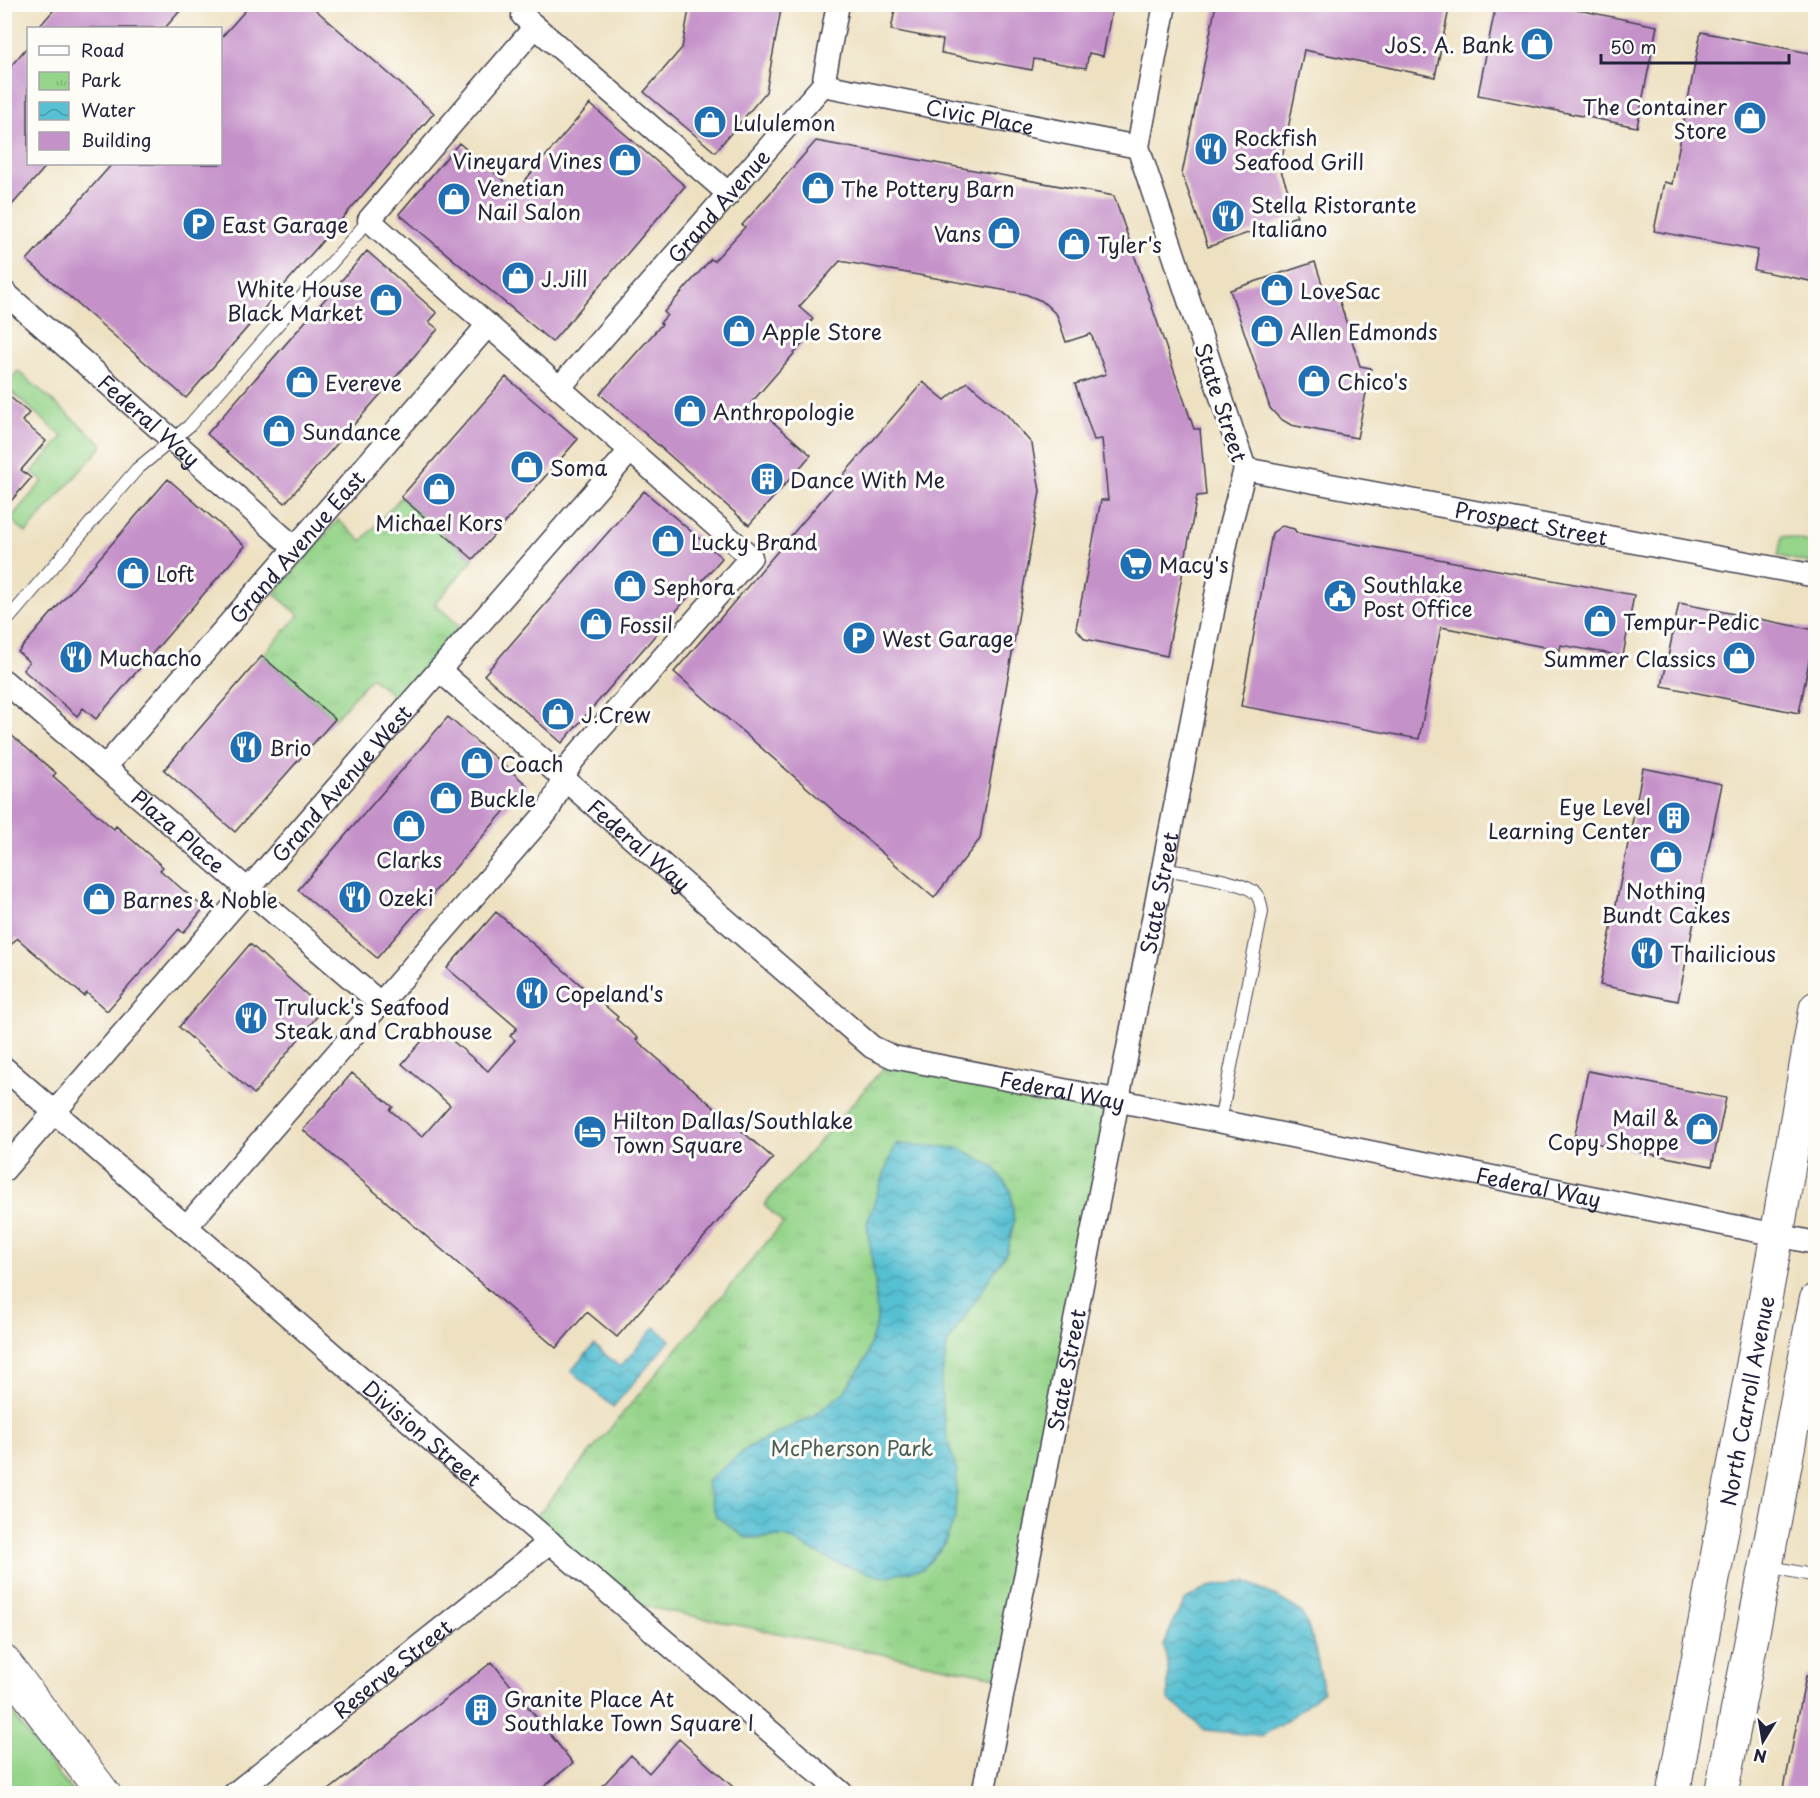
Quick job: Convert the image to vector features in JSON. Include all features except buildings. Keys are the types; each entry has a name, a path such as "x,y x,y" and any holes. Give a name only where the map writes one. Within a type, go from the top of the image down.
{"main road":[{"name":"North Carroll Avenue","path":"1673,1794 1777,1235 1815,1008"},
{"path":"1721,1794 1815,1300"},
{"path":"4,1662 104,1794"}],"street":[{"path":"525,4 523,16 729,194"},
{"path":"823,85 838,4"},
{"name":"State Street","path":"983,1794 1120,1101 1228,534 1245,470 1138,147 1165,4"},
{"path":"186,1227 549,810 574,759 751,557 369,220 535,27"},
{"name":"Civic Place","path":"823,85 1138,147"},
{"name":"Grand Avenue","path":"559,388 823,85"},
{"name":"Federal Way","path":"4,292 295,548"},
{"name":"Grand Avenue East","path":"105,767 489,325"},
{"name":"Grand Avenue West","path":"4,1170 630,451"},
{"name":"Prospect Street","path":"1245,470 1815,576"},
{"name":"Federal Way","path":"439,670 872,1047 893,1057 1815,1243"},
{"name":"Plaza Place","path":"4,681 380,1003"},
{"name":"Division Street","path":"4,1068 843,1794"},
{"name":"Reserve Street","path":"234,1794 550,1542"}],"lane":[{"path":"4,624 137,469 189,426 369,220"},
{"path":"1164,869 1243,885 1255,892 1260,901 1262,912 1220,1122"},
{"path":"1766,1566 1815,1576"}],"green space":[{"path":"18,371 103,445 26,533 10,519 43,481 32,472 63,437 5,386"},
{"path":"401,497 473,559 435,604 460,626 397,699 371,677 335,719 262,656 299,615 274,594 338,520 362,541"},
{"path":"1782,536 1815,543 1815,564 1778,556"},
{"name":"McPherson Park","path":"893,1057 1120,1101 1007,1679 618,1601 529,1525 783,1223 764,1205"},
{"path":"5,1704 73,1793 5,1792"}],"water":[{"path":"896,1144 960,1148 994,1167 1011,1191 1014,1222 1007,1252 948,1342 941,1380 942,1409 947,1438 957,1472 955,1519 943,1546 923,1569 882,1577 837,1563 786,1537 746,1538 716,1516 706,1482 749,1447 813,1416 844,1392 866,1359 877,1321 875,1281 867,1223"},
{"path":"655,1327 670,1340 613,1407 571,1371 594,1345 620,1367"},
{"path":"1246,1581 1299,1611 1308,1625 1315,1648 1323,1691 1288,1720 1262,1736 1205,1730 1168,1699 1168,1669 1164,1645 1174,1620 1186,1600 1208,1587"}],"place":[{"name":"JoS. A. Bank","path":"1537,44"},
{"name":"The Container Store","path":"1750,118"},
{"name":"Lululemon","path":"710,122"},
{"name":"Rockfish Seafood Grill","path":"1211,149"},
{"name":"Vineyard Vines","path":"625,160"},
{"name":"The Pottery Barn","path":"818,188"},
{"name":"Venetian Nail Salon","path":"454,199"},
{"name":"Stella Ristorante Italiano","path":"1228,216"},
{"name":"East Garage","path":"199,224"},
{"name":"Vans","path":"1004,233"},
{"name":"Tyler's","path":"1074,244"},
{"name":"J.Jill","path":"518,278"},
{"name":"LoveSac","path":"1277,290"},
{"name":"White House Black Market","path":"386,300"},
{"name":"Apple Store","path":"739,331"},
{"name":"Allen Edmonds","path":"1267,331"},
{"name":"Chico's","path":"1314,381"},
{"name":"Evereve","path":"302,382"},
{"name":"Anthropologie","path":"690,411"},
{"name":"Sundance","path":"279,431"},
{"name":"Soma","path":"527,467"},
{"name":"Dance With Me","path":"767,479"},
{"name":"Michael Kors","path":"439,489"},
{"name":"Lucky Brand","path":"668,541"},
{"name":"Macy's","path":"1136,564"},
{"name":"Loft","path":"133,573"},
{"name":"Sephora","path":"630,586"},
{"name":"Southlake Post Office","path":"1340,596"},
{"name":"Tempur-Pedic","path":"1600,621"},
{"name":"Fossil","path":"596,624"},
{"name":"West Garage","path":"859,638"},
{"name":"Muchacho","path":"76,657"},
{"name":"Summer Classics","path":"1739,658"},
{"name":"J.Crew","path":"558,714"},
{"name":"Brio","path":"246,747"},
{"name":"Coach","path":"477,763"},
{"name":"Buckle","path":"446,798"},
{"name":"Eye Level Learning Center","path":"1674,818"},
{"name":"Clarks","path":"409,826"},
{"name":"Nothing Bundt Cakes","path":"1666,857"},
{"name":"Ozeki","path":"355,897"},
{"name":"Barnes & Noble","path":"99,899"},
{"name":"Thailicious","path":"1647,953"},
{"name":"Copeland's","path":"532,993"},
{"name":"Truluck's Seafood Steak and Crabhouse","path":"251,1018"},
{"name":"Mail & Copy Shoppe","path":"1702,1129"},
{"name":"Hilton Dallas/Southlake Town Square","path":"590,1132"},
{"name":"Granite Place At Southlake Town Square I","path":"481,1710"}]}
